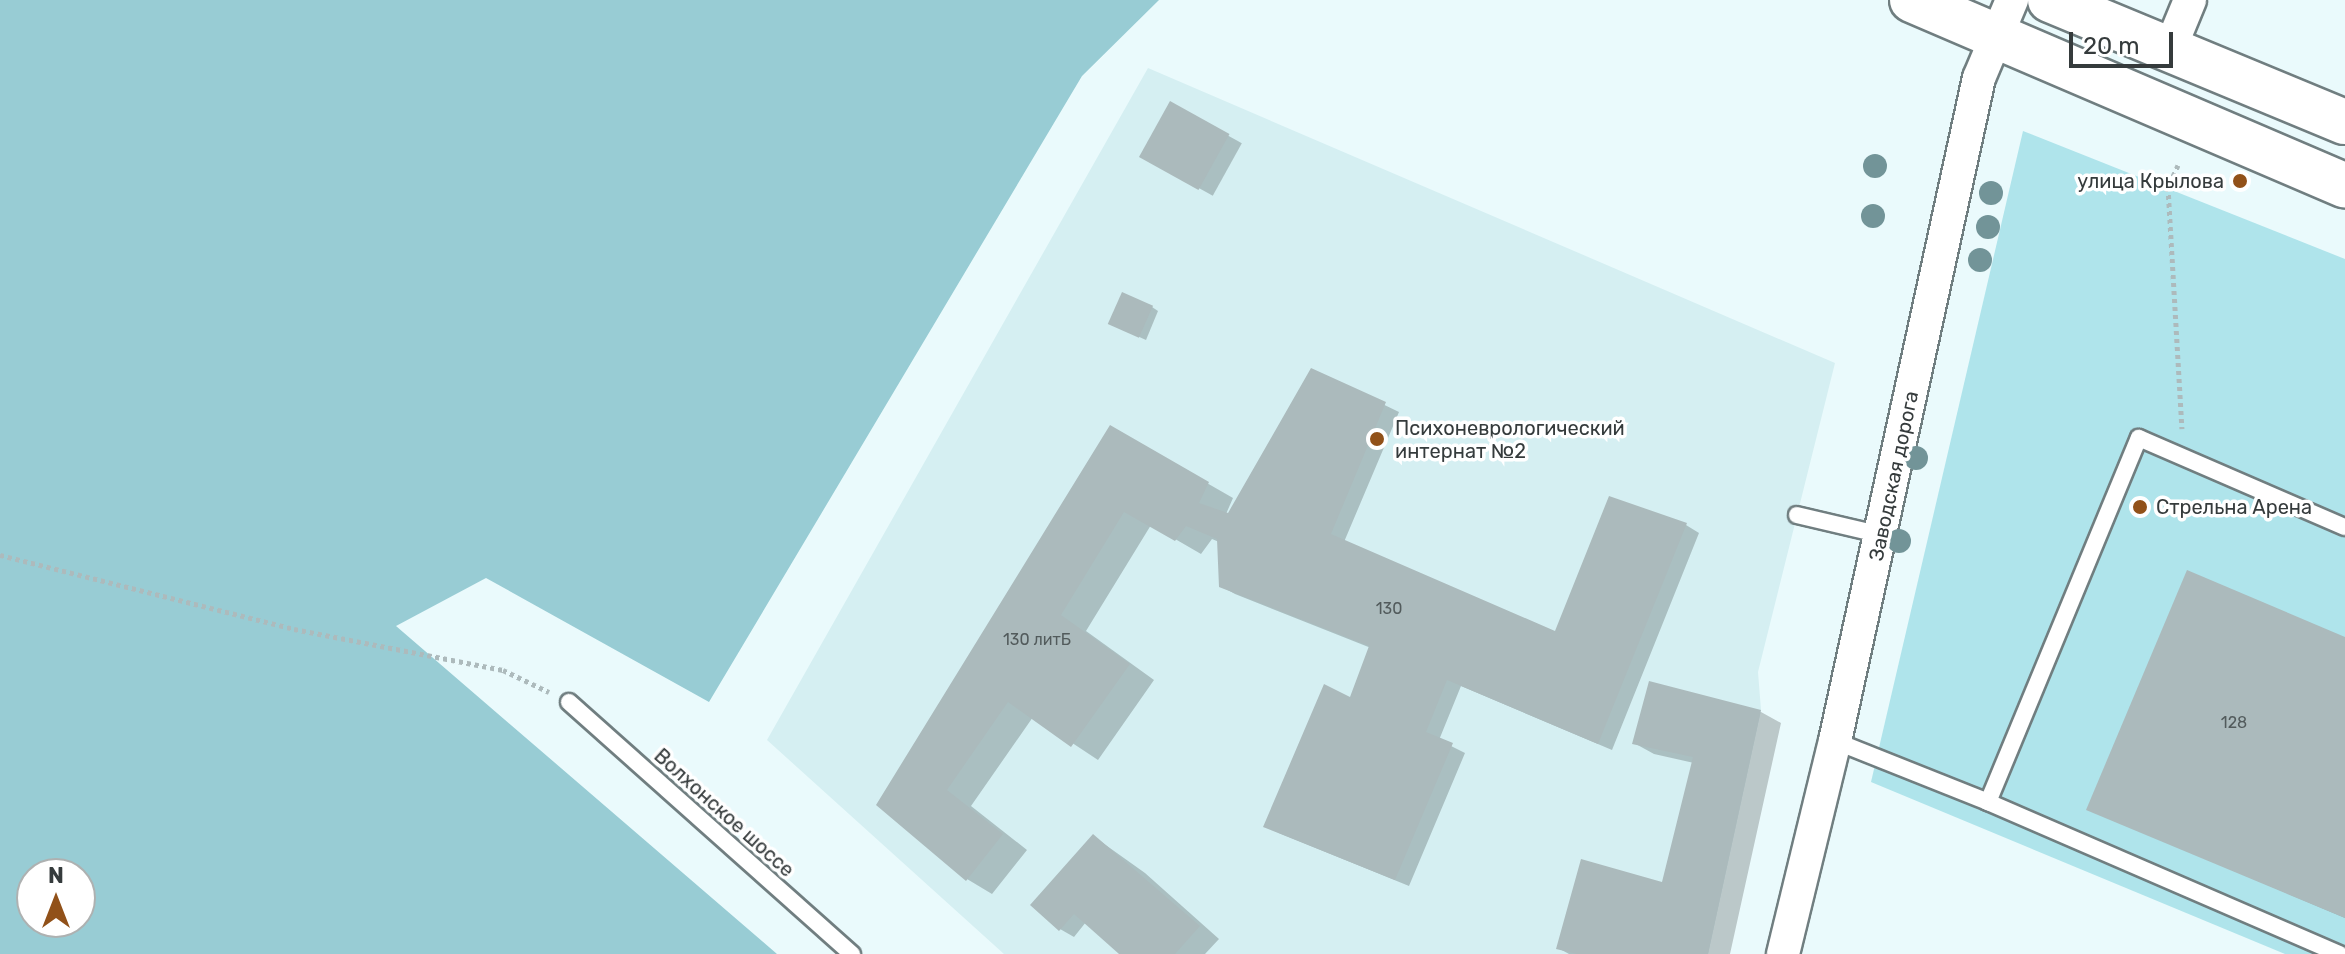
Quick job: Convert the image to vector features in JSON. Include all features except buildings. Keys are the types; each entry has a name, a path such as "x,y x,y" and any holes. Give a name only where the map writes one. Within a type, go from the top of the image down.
{"main road":[{"path":"1912,0 2004,18 2345,186"},
{"path":"2050,0 2345,122"}],"street":[{"path":"2169,51 2190,0"},
{"name":"Заводская дорога","path":"1783,954 1882,535 1972,106 2004,18"}],"lane":[{"path":"1988,802 2139,438 2345,527"},
{"path":"1797,515 1882,535"},
{"name":"Волхонское шоссе","path":"569,702 852,954"},
{"path":"1835,741 1988,802 2340,954"}],"path":[{"path":"2178,165 2168,187 2184,458"},
{"path":"0,555 294,629 503,670 569,702"}],"shaded area":[{"path":"0,0 1159,0 1082,76 709,702 486,578 396,626 777,954 0,954"},
{"name":"Психоневрологический интернат №2","path":"1148,68 1835,363 1758,672 1761,710 1708,954 1004,954 767,740"},
{"name":"Стрельна Арена","path":"2023,131 2345,259 2345,954 2285,954 1871,782"}],"place":[{"name":"улица Крылова","path":"2240,181"},
{"name":"Психоневрологический интернат №2","path":"1377,439"},
{"name":"Стрельна Арена","path":"2140,507"}]}
